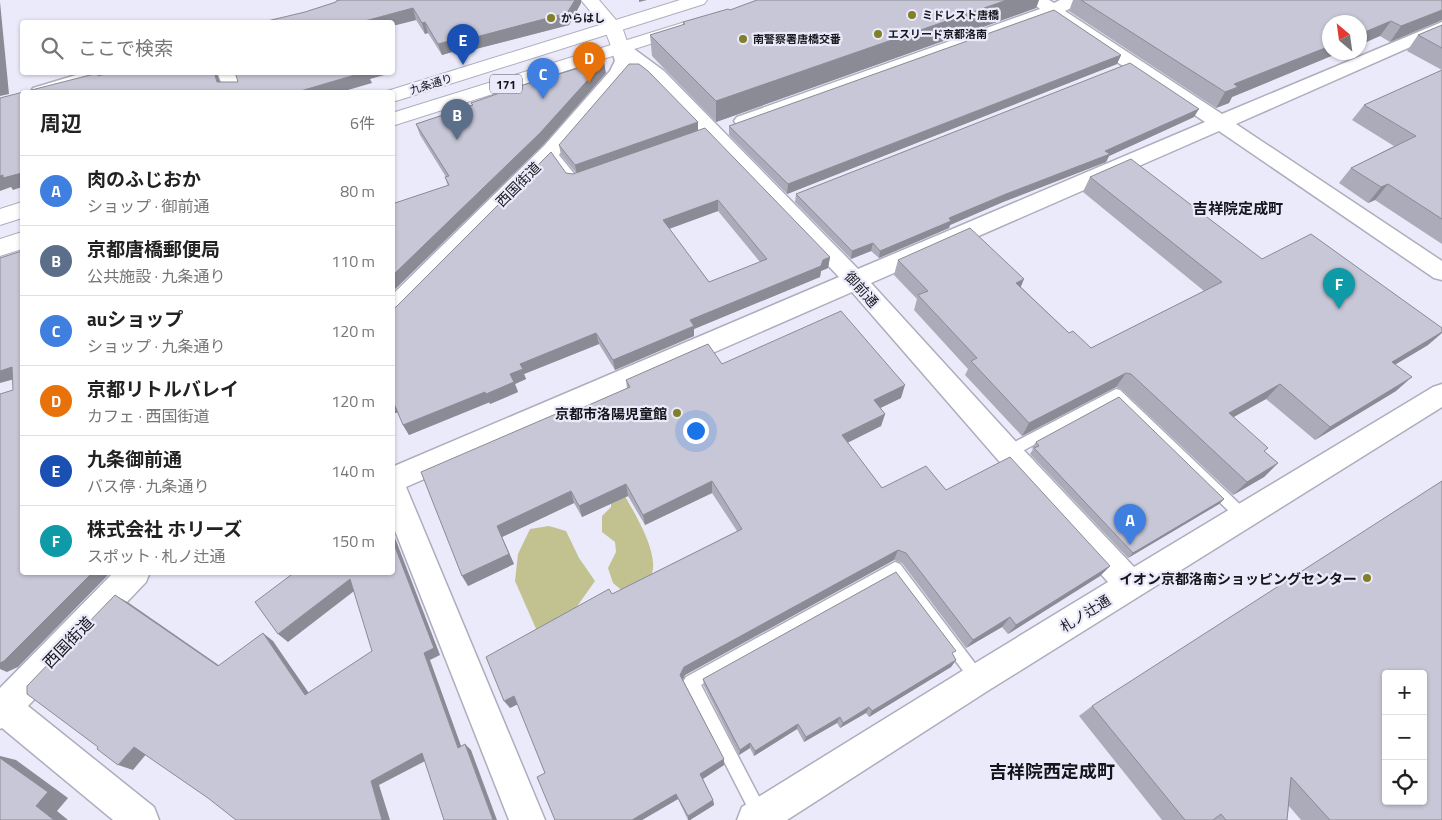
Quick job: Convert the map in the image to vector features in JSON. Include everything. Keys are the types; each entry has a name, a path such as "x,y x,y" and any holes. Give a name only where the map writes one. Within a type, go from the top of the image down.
{"main road":[{"name":"御前通","path":"590,0 617,37"},
{"name":"九条通り","path":"395,119 617,37 698,0"},
{"name":"九条通り","path":"395,95 617,37 702,21"},
{"path":"0,217 20,211"},
{"path":"0,248 20,241"}],"street":[{"path":"708,133 1045,5 1072,0"},
{"path":"1045,5 1126,66 1219,124 1442,272"},
{"path":"395,479 1442,27"},
{"name":"御前通","path":"617,37 657,75 708,133 784,201 1008,452 1131,585"},
{"name":"西国街道","path":"395,307 550,151 619,73 624,61 617,37"},
{"path":"47,90 98,75"},
{"path":"227,75 233,90"},
{"name":"札ノ辻通","path":"758,818 978,679 1442,394"},
{"path":"395,493 527,820"},
{"name":"西国街道","path":"1,709 132,575"},
{"path":"1,709 141,820"}],"lane":[{"path":"550,151 574,181 592,174"},
{"path":"1008,452 1116,394 1243,516"},
{"path":"758,818 691,682 895,569 978,679"}],"green space":[{"path":"622,491 646,536 653,561 652,572 648,580 640,586 624,592 613,583 608,568 616,552 615,542 602,532 602,516 611,507 611,499"},
{"path":"549,526 566,531 579,558 595,581 573,612 537,631 515,581 518,554 530,529"}],"building":[{"path":"575,0 567,13 457,42 449,41 438,44 425,22 422,23 413,8 368,20 271,20 305,12 336,1"},
{"path":"757,0 1007,0 716,101 650,35 685,24 683,22 730,10"},
{"path":"1081,0 1442,0 1442,10 1401,26 1391,21 1367,31 1367,15 1322,15 1322,49 1234,84 1238,87 1225,92"},
{"path":"1054,10 1121,55 788,184 729,126"},
{"path":"1442,25 1442,48 1418,35"},
{"path":"601,61 604,62 540,133 395,273 395,203 449,185 445,177 449,176 416,124 473,105 471,103"},
{"path":"1130,63 1199,109 1105,151 1110,154 949,218 951,221 880,251 873,243 852,251 796,194"},
{"path":"629,64 639,64 648,71 698,122 575,165 559,145"},
{"path":"1442,70 1442,219 1388,184 1381,187 1351,168 1416,136 1364,105"},
{"path":"90,75 215,75 217,82 238,82 236,75 355,75 304,90 32,90"},
{"path":"20,93 20,174 3,178 3,175 0,176 0,98"},
{"path":"705,128 830,257 823,260 821,266 690,320 694,326 613,360 596,333 520,364 523,369 510,374 514,382 403,425 395,406 395,307 551,152 566,173 573,174","holes":["718,200 767,259 709,282 663,220"]},
{"path":"1131,159 1262,259 1311,234 1442,328 1442,332 1392,362 1412,377 1330,427 1280,384 1229,413 1268,448 1264,451 1278,463 1247,482 1131,374 1126,373 1029,423 971,361 977,358 918,295 928,291 898,260 970,228 1024,279 1016,283 1069,333 1073,331 1091,348 1222,282 1090,177"},
{"path":"20,252 20,575 90,575 0,663 0,394 13,390 12,367 0,371 0,258"},
{"path":"841,311 905,385 874,400 885,414 842,435 882,488 926,466 946,490 1010,457 1110,566 1016,625 1010,617 973,640 906,553 898,550 684,667 680,675 724,759 700,774 713,800 688,816 676,794 632,820 555,820 537,777 545,773 514,696 504,701 486,657 609,589 612,594 742,529 712,481 643,515 626,484 579,506 571,491 497,526 509,554 462,576 421,472 572,407 575,411 630,387 626,380 708,344 722,364"},
{"path":"1119,397 1224,499 1133,553 1034,448 1039,446 1036,442"},
{"name":"イオン京都洛南ショッピングセンター","path":"1442,481 1442,820 1330,820 1291,777 1287,820 1226,820 1221,814 1213,820 1185,820 1092,706"},
{"path":"395,547 434,648 424,653 458,748 465,744 493,820 444,820 422,753 371,781 382,820 236,820 208,798 134,747 118,765 97,749 98,747 27,694 27,686 115,595 218,666 263,633 305,695 372,651 350,579 278,634 255,602 291,575 395,575"},
{"path":"896,572 956,651 952,653 956,660 872,711 869,707 843,723 840,717 806,737 798,724 755,751 750,743 740,750 703,679"},
{"path":"0,758 48,792 36,806 54,820 0,820"}],"place":[{"name":"ミドレスト唐橋","path":"912,15"},
{"name":"からはし","path":"551,18"},
{"name":"エスリード京都洛南","path":"878,34"},
{"name":"南警察署唐橋交番","path":"743,39"},
{"name":"九条御前通","path":"463,65"},
{"name":"京都リトルバレイ","path":"589,83"},
{"name":"auショップ","path":"543,99"},
{"name":"京都唐橋郵便局","path":"457,140"},
{"name":"株式会社 ホリーズ","path":"1339,309"},
{"name":"京都市洛陽児童館","path":"677,413"},
{"name":"肉のふじおか","path":"1130,545"},
{"name":"イオン京都洛南ショッピングセンター","path":"1367,578"}],"district":[{"name":"吉祥院定成町","path":"1238,208"},
{"name":"吉祥院西定成町","path":"1052,771"}]}
